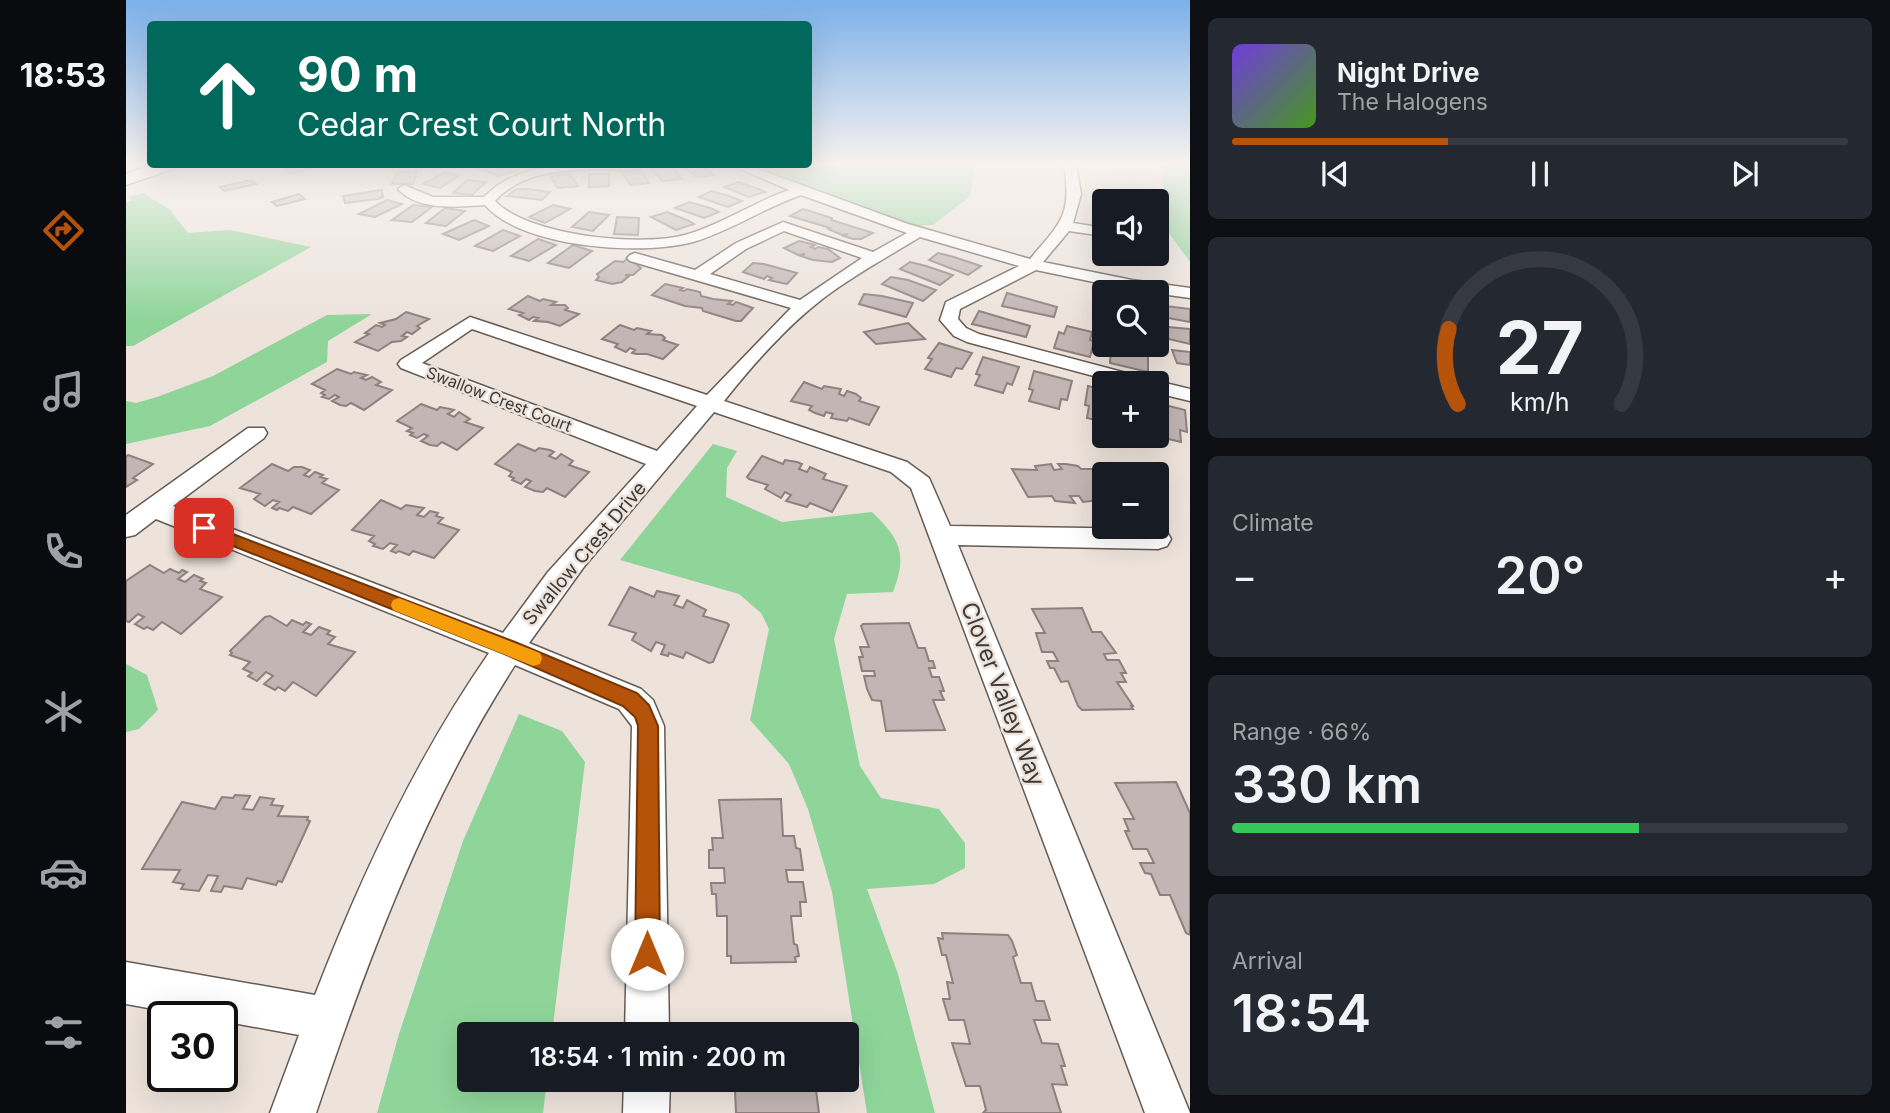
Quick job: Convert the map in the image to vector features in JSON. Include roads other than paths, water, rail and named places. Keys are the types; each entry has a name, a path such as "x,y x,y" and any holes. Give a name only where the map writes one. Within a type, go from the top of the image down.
{"street":[{"path":"503,217 522,226 581,239 657,243 693,237 739,217"},
{"path":"876,217 918,232 1033,265 1122,284 1190,293"},
{"path":"1068,217 1065,226 1033,265 952,306 949,320 960,332 973,338 1097,371"},
{"path":"698,276 741,246 783,226 876,258"},
{"path":"1065,226 1092,230"},
{"name":"Swallow Crest Drive","path":"293,1113 325,1018 409,824 453,739 509,648 550,591 778,330 803,306 918,232"},
{"path":"635,258 803,306"},
{"name":"Swallow Crest Court","path":"661,461 408,364 470,323 711,404"},
{"path":"1169,390 1190,395"},
{"name":"Clover Valley Way","path":"711,404 899,467 921,484 1168,1113"},
{"path":"126,528 256,433"},
{"path":"153,508 509,648 630,699 642,711 648,726 647,1022"},
{"path":"941,535 1092,538"},
{"path":"126,983 325,1018"},
{"path":"646,1113 647,1092"}]}
